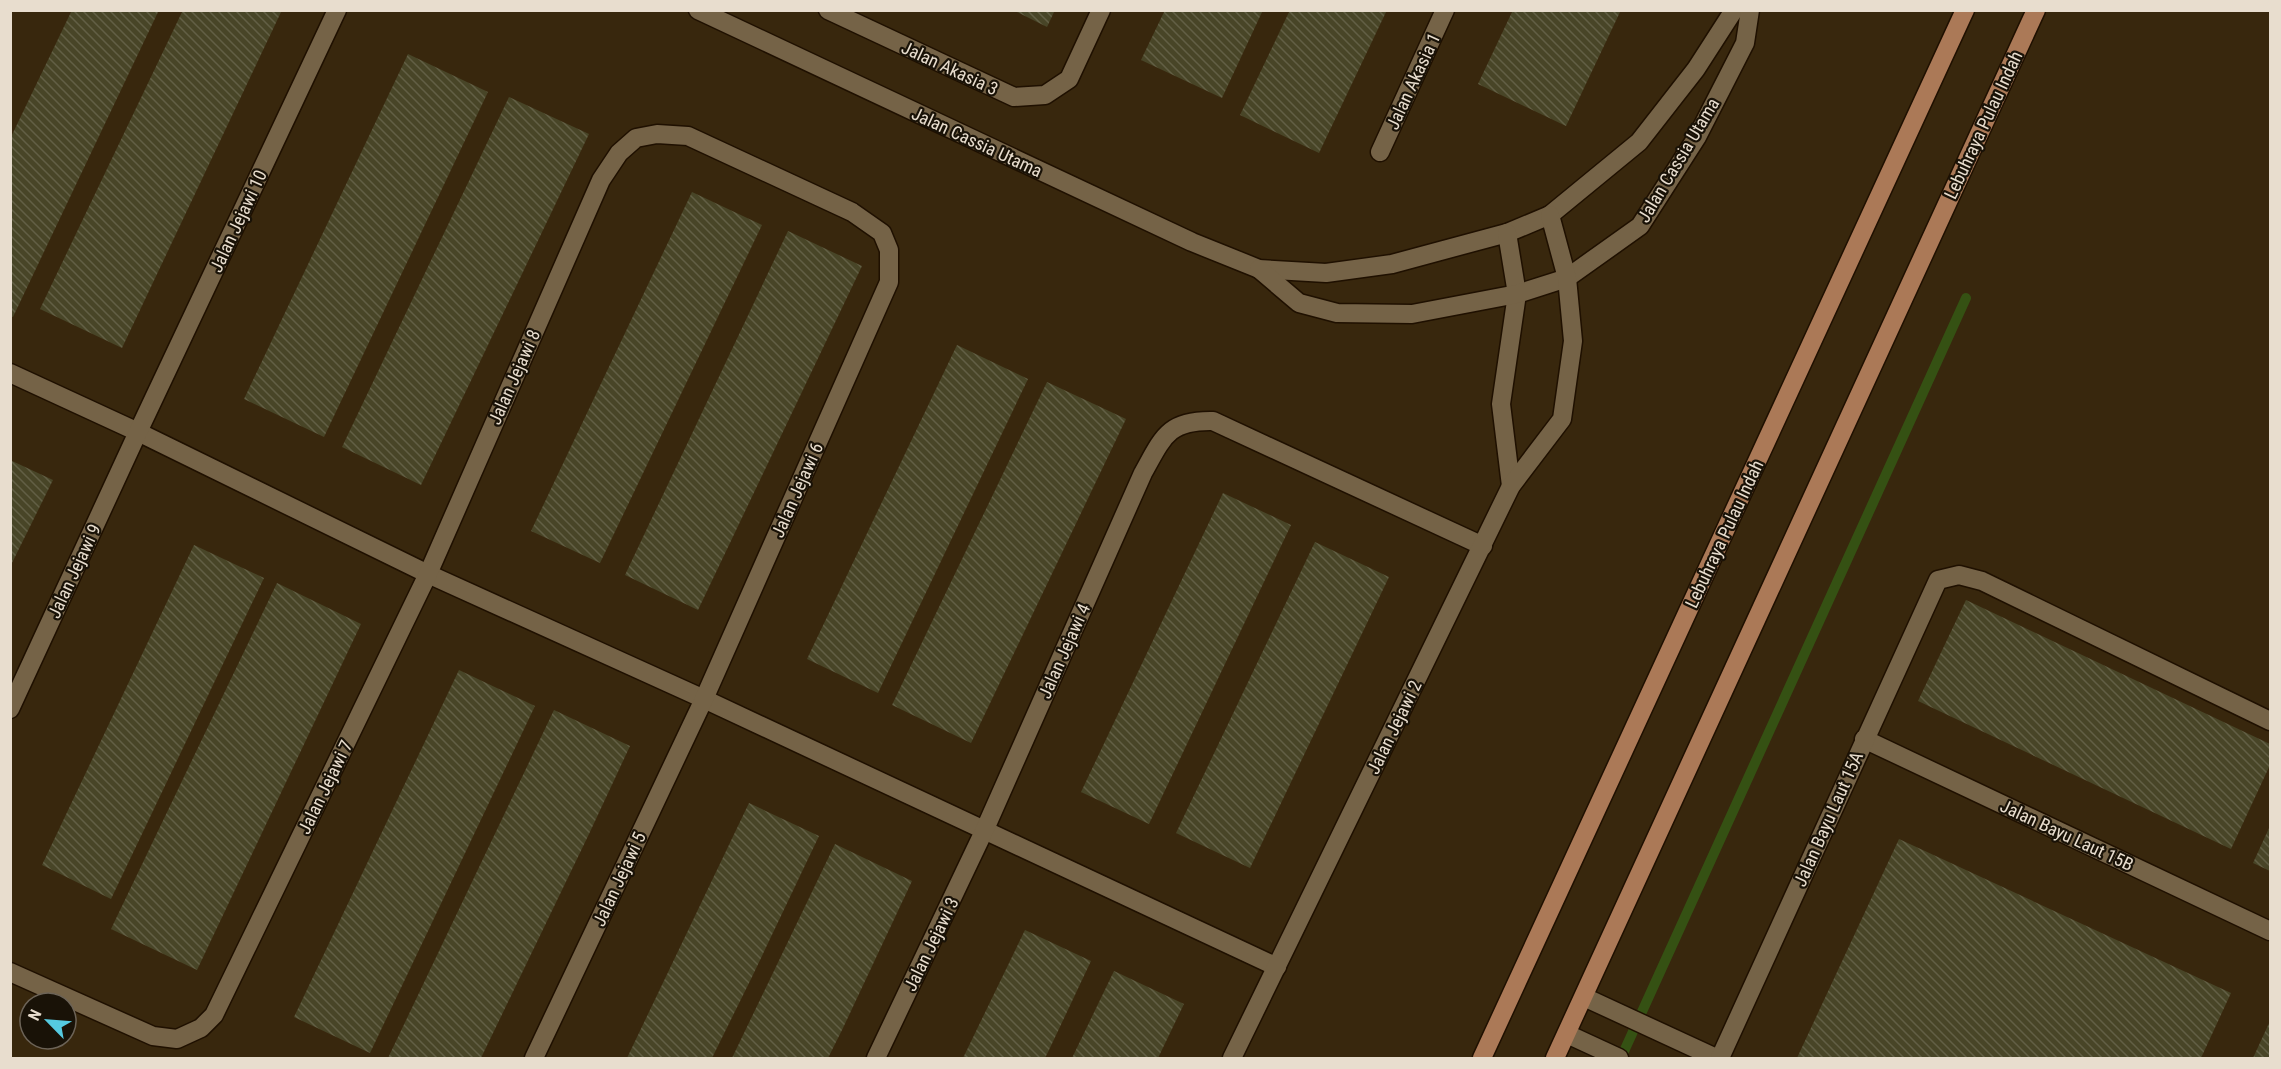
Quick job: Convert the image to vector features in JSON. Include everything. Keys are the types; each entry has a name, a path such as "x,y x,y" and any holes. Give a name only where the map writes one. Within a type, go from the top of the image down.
{"main road":[{"name":"Lebuhraya Pulau Indah","path":"1482,1059 1965,10"},
{"name":"Lebuhraya Pulau Indah","path":"1556,1059 2036,10"}],"street":[{"name":"Jalan Jejawi 10","path":"138,432 337,10"},
{"name":"Jalan Cassia Utama","path":"698,10 1181,237 1259,269 1299,303 1337,313 1412,314 1517,294 1567,278 1640,226 1696,137 1745,43 1750,10"},
{"name":"Jalan Akasia 3","path":"828,10 1014,97 1045,95 1069,79 1101,10"},
{"name":"Jalan Akasia 1","path":"1380,152 1445,10"},
{"name":"Jalan Cassia Utama","path":"1259,269 1326,273 1392,264 1507,233 1550,215 1639,142 1696,69 1734,10"},
{"name":"Jalan Jejawi 8","path":"428,574 601,180 619,153 636,138 657,134 688,136 852,212 882,233 889,250 889,282"},
{"name":"Jalan Jejawi 2","path":"1232,1059 1511,486 1562,419 1573,341 1567,278 1550,215"},
{"path":"1507,233 1517,294 1501,404 1511,486"},
{"name":"Jalan Jejawi 6","path":"704,699 889,282"},
{"path":"10,373 138,432 428,574 985,829 1277,967"},
{"name":"Jalan Jejawi 4","path":"985,829 1143,473 1161,441 1178,425 1192,420 1213,421 1483,546"},
{"name":"Jalan Jejawi 9","path":"10,710 138,432"},
{"name":"Jalan Jejawi 7","path":"10,972 153,1035 177,1039 201,1029 214,1015 222,1000 428,574"},
{"name":"Jalan Bayu Laut 15A","path":"1718,1059 1938,580 1959,575 1982,581 2271,721"},
{"name":"Jalan Jejawi 5","path":"534,1059 704,699"},
{"name":"Jalan Bayu Laut 15B","path":"1864,739 2271,931"},
{"name":"Jalan Jejawi 3","path":"876,1059 985,829"},
{"path":"1584,998 1718,1059"},
{"path":"1567,1034 1619,1059"}],"building":[{"path":"72,10 159,10 13,317 10,316 10,139"},
{"path":"183,10 282,10 122,348 40,309"},
{"path":"1013,10 1055,10 1047,27"},
{"path":"1165,10 1263,10 1222,98 1141,60"},
{"path":"1290,10 1387,10 1319,153 1240,115"},
{"path":"1513,10 1621,10 1566,126 1478,84"},
{"path":"408,54 488,92 324,437 244,399"},
{"path":"509,97 589,134 421,485 342,447"},
{"path":"692,192 762,225 600,563 531,531"},
{"path":"788,231 862,266 698,610 625,575"},
{"path":"957,345 1028,379 878,693 807,659"},
{"path":"1047,382 1126,419 971,743 892,705"},
{"path":"10,460 53,480 10,567"},
{"path":"1223,493 1291,525 1149,824 1081,792"},
{"path":"1315,542 1389,577 1250,868 1176,833"},
{"path":"194,545 264,578 111,899 42,865"},
{"path":"277,583 361,624 197,970 111,929"},
{"path":"1966,600 2270,744 2270,765 2231,849 1918,701"},
{"path":"459,670 535,706 370,1053 294,1017"},
{"path":"554,710 630,746 589,834 481,1058 388,1058"},
{"path":"749,803 819,836 751,979 712,1058 627,1058"},
{"path":"2270,826 2270,871 2253,863"},
{"path":"1899,839 2231,993 2201,1058 1797,1058"},
{"path":"835,844 912,881 843,1028 828,1058 732,1058"},
{"path":"1025,930 1091,961 1049,1050 1045,1058 963,1058"},
{"path":"1114,971 1184,1004 1158,1058 1072,1058"},
{"path":"2270,1021 2270,1058 2253,1058"}],"waterway":[{"path":"1621,1058 1966,298"}]}
